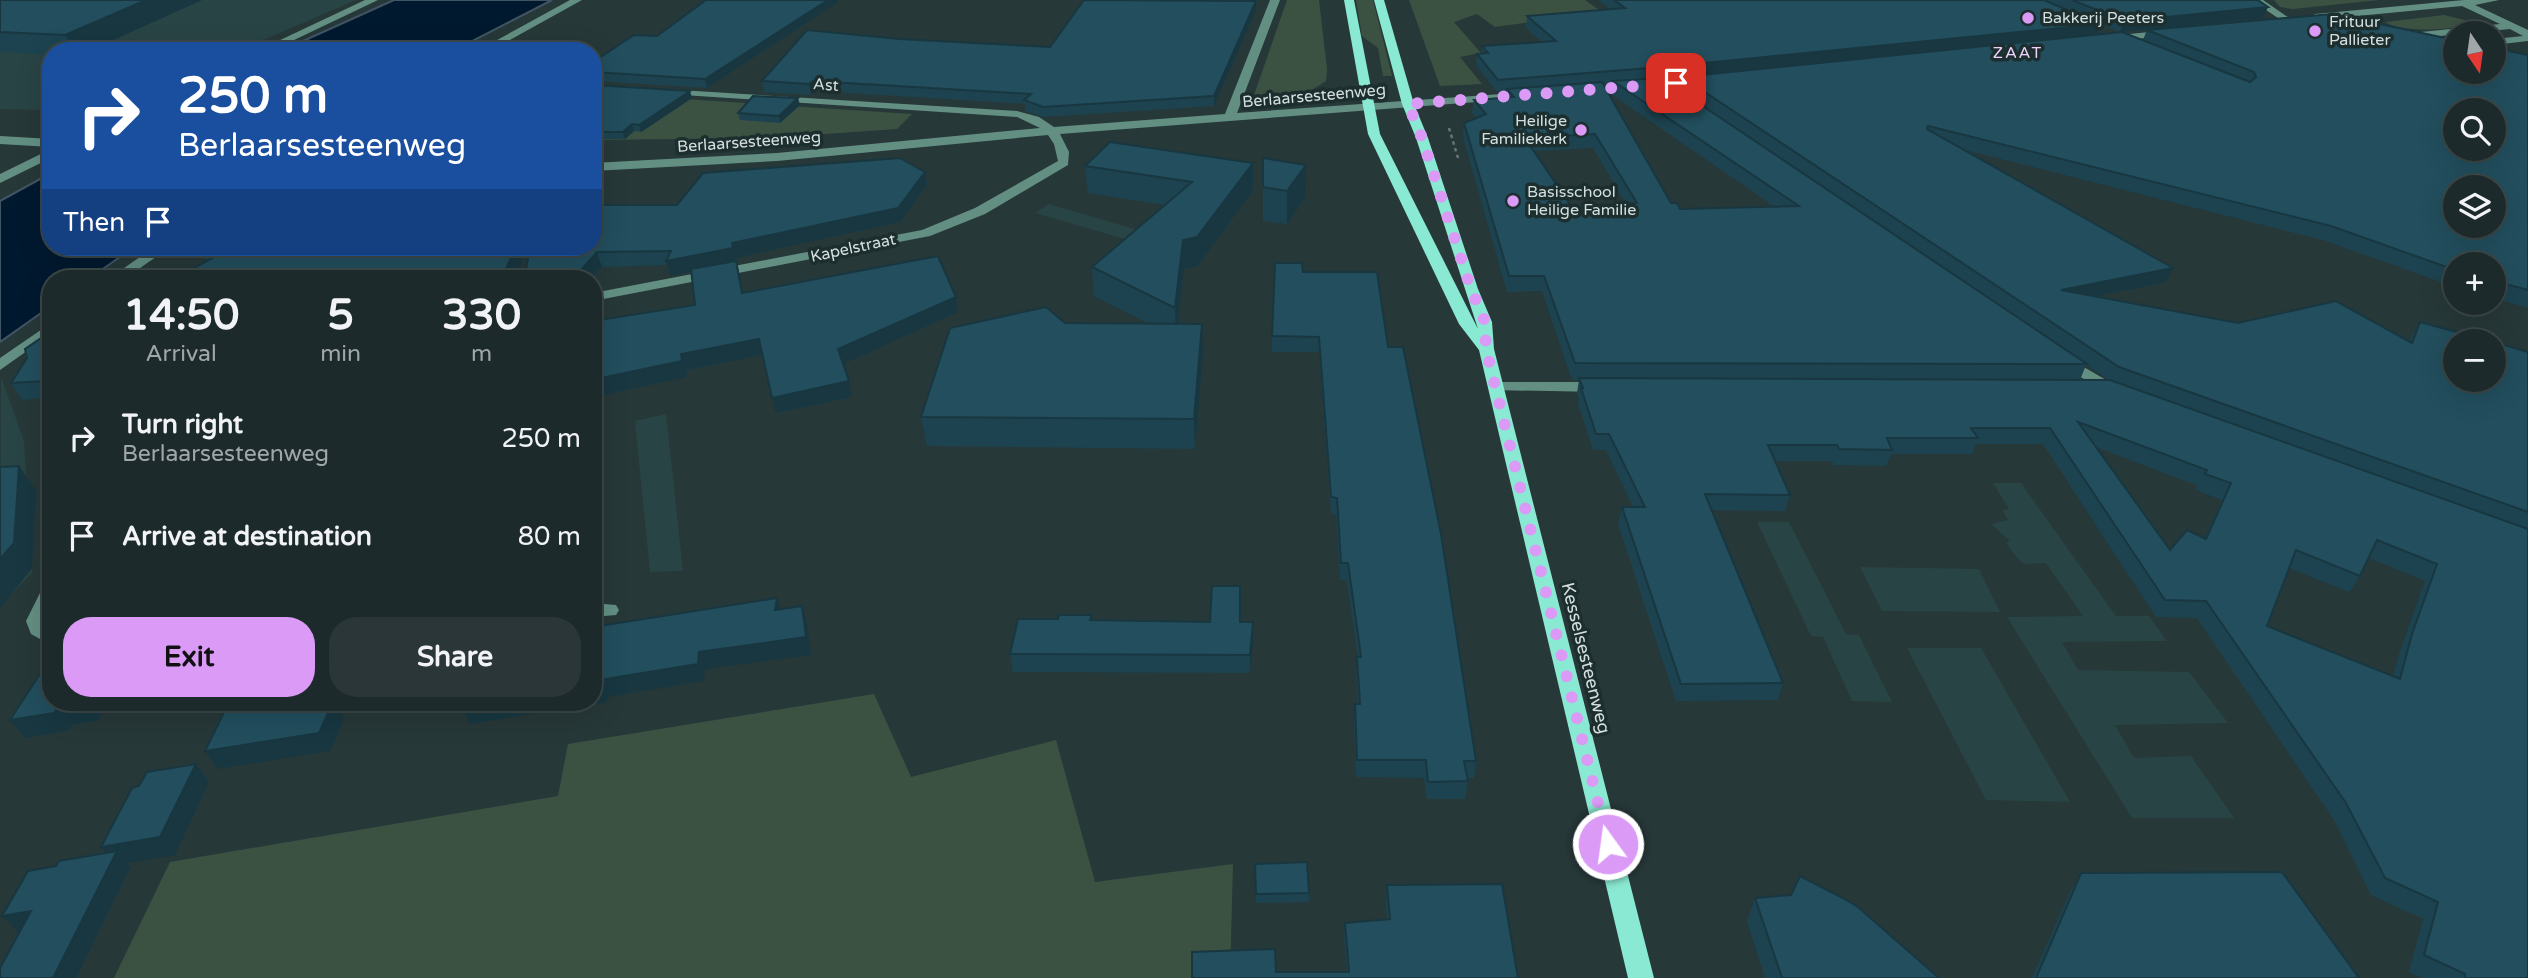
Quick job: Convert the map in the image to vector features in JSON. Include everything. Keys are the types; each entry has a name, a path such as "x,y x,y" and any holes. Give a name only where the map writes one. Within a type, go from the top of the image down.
{"main road":[{"name":"Kesselsesteenweg","path":"1349,0 1374,134 1466,324 1486,349"},
{"name":"Kesselsesteenweg","path":"1379,0 1408,104 1422,138 1471,289 1485,322 1486,349 1641,978"}],"street":[{"path":"282,42 373,0"},
{"path":"499,42 577,0"},
{"path":"1229,119 1275,0"},
{"path":"2256,0 2303,18 2364,26"},
{"path":"2274,22 2460,1 2494,0"},
{"path":"2460,1 2526,35"},
{"path":"2411,36 2511,26"},
{"path":"2104,31 2144,48"},
{"path":"2094,41 2181,32"},
{"path":"2399,33 2443,41"},
{"path":"2506,35 2526,35"},
{"path":"2506,39 2526,35"},
{"path":"2506,47 2528,46"},
{"path":"1574,92 1717,79"},
{"path":"1661,85 1680,99"},
{"name":"Ast","path":"648,90 1017,114 1031,117 1052,132"},
{"name":"Berlaarsesteenweg","path":"602,166 790,156 1052,132 1547,94"},
{"name":"Kapelstraat","path":"602,295 834,252 925,233 953,224 1009,196 1064,162 1064,150 1052,132"},
{"path":"0,140 42,143"},
{"path":"6,176 42,158"},
{"path":"129,270 150,256"},
{"path":"0,365 42,334"},
{"path":"2048,349 2105,388 2131,397"},
{"path":"1497,387 1618,387"},
{"path":"2078,388 2105,388"},
{"path":"42,609 36,621 38,629 42,632"}],"shaded area":[{"path":"0,0 356,0 259,42 42,42 42,110 0,109"},
{"path":"394,0 552,0 470,42 301,42"},
{"path":"42,178 42,256 121,256 101,270 42,270 42,312 0,342 0,201"},
{"path":"1049,204 1158,236 1149,246 1035,213"},
{"path":"1,377 24,441 32,573 0,605"},
{"path":"666,414 683,571 650,572 635,421"},
{"path":"1993,483 2021,483 2116,616 2149,616 2167,641 2062,642 2078,670 2189,672 2228,723 2115,725 2134,758 2191,756 2234,818 2132,818 2007,617 2083,616 2046,563 2025,564 2019,560 2006,543 2010,541 1991,524 2008,520 2002,510 2009,509"},
{"path":"1757,522 1789,522 1846,634 1859,635 1892,702 1852,701 1823,637 1811,636"},
{"path":"1860,567 1979,569 2000,612 1882,611"},
{"path":"1907,648 1981,648 2070,802 1986,800"}],"green space":[{"path":"1287,0 1319,0 1326,81 1309,91 1290,97 1252,101"},
{"path":"1356,0 1373,0 1392,76 1383,76 1378,48 1362,36"},
{"path":"1409,0 1585,0 1602,12 1495,27 1477,14 1454,22 1481,53 1460,57 1482,84 1440,86"},
{"path":"2274,0 2379,0 2293,9 2280,7"},
{"path":"2444,15 2469,21 2443,21 2443,28 2429,30 2403,28 2385,22"},
{"path":"602,94 912,114 897,129 768,138 602,140"},
{"path":"874,694 911,777 1056,740 1095,882 1233,864 1230,978 114,978 170,862 558,796 568,744"}],"building":[{"path":"0,0 146,0 65,35 0,32"},
{"path":"706,0 828,0 705,79 602,73 602,56 634,35 657,36"},
{"path":"1084,0 1256,1 1214,96 1043,107 1024,100 1031,94 813,81 809,84 762,81 807,30 899,39 1050,47"},
{"path":"1614,0 2044,0 2100,24 1663,67 1498,80 1477,54 1488,53 1482,46 1556,41 1527,16 1625,8"},
{"path":"2072,0 2258,0 2268,7 2125,21"},
{"path":"2333,14 2443,37 2443,84 2506,84 2506,50 2528,55 2528,290 2506,284 2506,252 2443,252 2443,266 2331,226 1928,126 1927,129 2173,268 2061,290 2238,323 2336,301 2412,343 2420,322 2446,329 2443,329 2443,392 2506,392 2506,346 2528,352 2528,512 2119,367 1682,77 2122,32 2250,82 2256,77 2254,72 2147,30"},
{"path":"1661,78 2087,364 1575,363 1544,276 1509,276 1464,123 1486,114 1474,100 1514,97 1507,89 1602,82 1671,203 1677,203 1680,209 1799,206 1613,81","holes":["1595,134 1637,203 1571,206 1525,138"]},
{"path":"602,86 690,91 639,125 632,124 623,132 602,132"},
{"path":"753,96 798,98 779,116 738,113"},
{"path":"1110,142 1253,163 1197,237 1183,240 1175,308 1092,267 1192,182 1085,166"},
{"path":"900,158 925,172 898,208 732,243 733,248 666,261 671,251 602,252 602,205 677,205 703,173"},
{"path":"1263,158 1306,165 1287,191 1263,187"},
{"path":"216,256 512,256 505,270 191,270"},
{"path":"528,256 593,256 581,270 526,270"},
{"path":"938,256 956,297 838,349 849,381 772,398 759,339 681,354 682,361 602,378 602,320 695,305 691,269 736,261 742,293"},
{"path":"1275,263 1302,263 1303,272 1377,272 1388,347 1403,347 1441,534 1476,761 1464,761 1468,781 1428,782 1426,760 1357,760 1355,704 1360,704 1357,657 1361,657 1348,563 1341,563 1337,498 1331,497 1319,337 1272,336"},
{"path":"1046,307 1065,323 1202,324 1194,419 921,417 950,328"},
{"path":"42,337 42,381 11,383 27,358 25,349"},
{"path":"1579,378 2110,380 2528,529 2528,978 2465,978 2465,974 2424,955 2438,902 2385,878 2346,803 2206,601 2165,600 2050,428 1971,428 1978,438 1887,438 1892,450 1839,449 1837,445 1768,445 1790,495 1705,494 1783,683 1681,684 1622,507 1645,507 1609,434 1596,434","holes":["2078,422 2207,470 2205,474 2231,483 2206,539 2187,530 2170,550","2377,540 2437,564 2412,634 2400,679 2267,626 2296,550 2360,576"]},
{"path":"19,466 14,543 0,559 0,467"},
{"path":"1212,586 1240,586 1240,622 1253,622 1250,655 1010,654 1018,619 1058,619 1059,615 1092,615 1090,620 1210,622"},
{"path":"777,598 775,610 802,606 806,637 699,652 698,664 602,680 602,626"},
{"path":"42,671 42,711 55,711 10,720"},
{"path":"225,711 329,711 319,733 205,751"},
{"path":"196,764 160,837 101,847 132,788 139,786 147,772"},
{"path":"117,851 53,978 0,978 0,968 31,911 2,916 28,871 56,866 59,861"},
{"path":"1307,862 1309,893 1256,894 1255,864"},
{"path":"2282,872 2359,978 2036,978 2081,873"},
{"path":"1800,876 1858,907 1939,978 1782,978 1755,898 1791,895"},
{"path":"1502,884 1518,978 1192,978 1192,952 1275,949 1276,972 1349,972 1345,923 1390,919 1387,885"}],"place":[{"name":"Bakkerij Peeters","path":"2028,18"},
{"name":"Frituur Pallieter","path":"2315,31"},
{"name":"Heilige Familiekerk","path":"1581,130"},
{"name":"Basisschool Heilige Familie","path":"1513,201"}],"district":[{"name":"ZAAT","path":"2018,53"}],"route":[{"path":"1608,844 1486,349 1485,322 1471,289 1440,190 1408,104 1676,83"}]}
